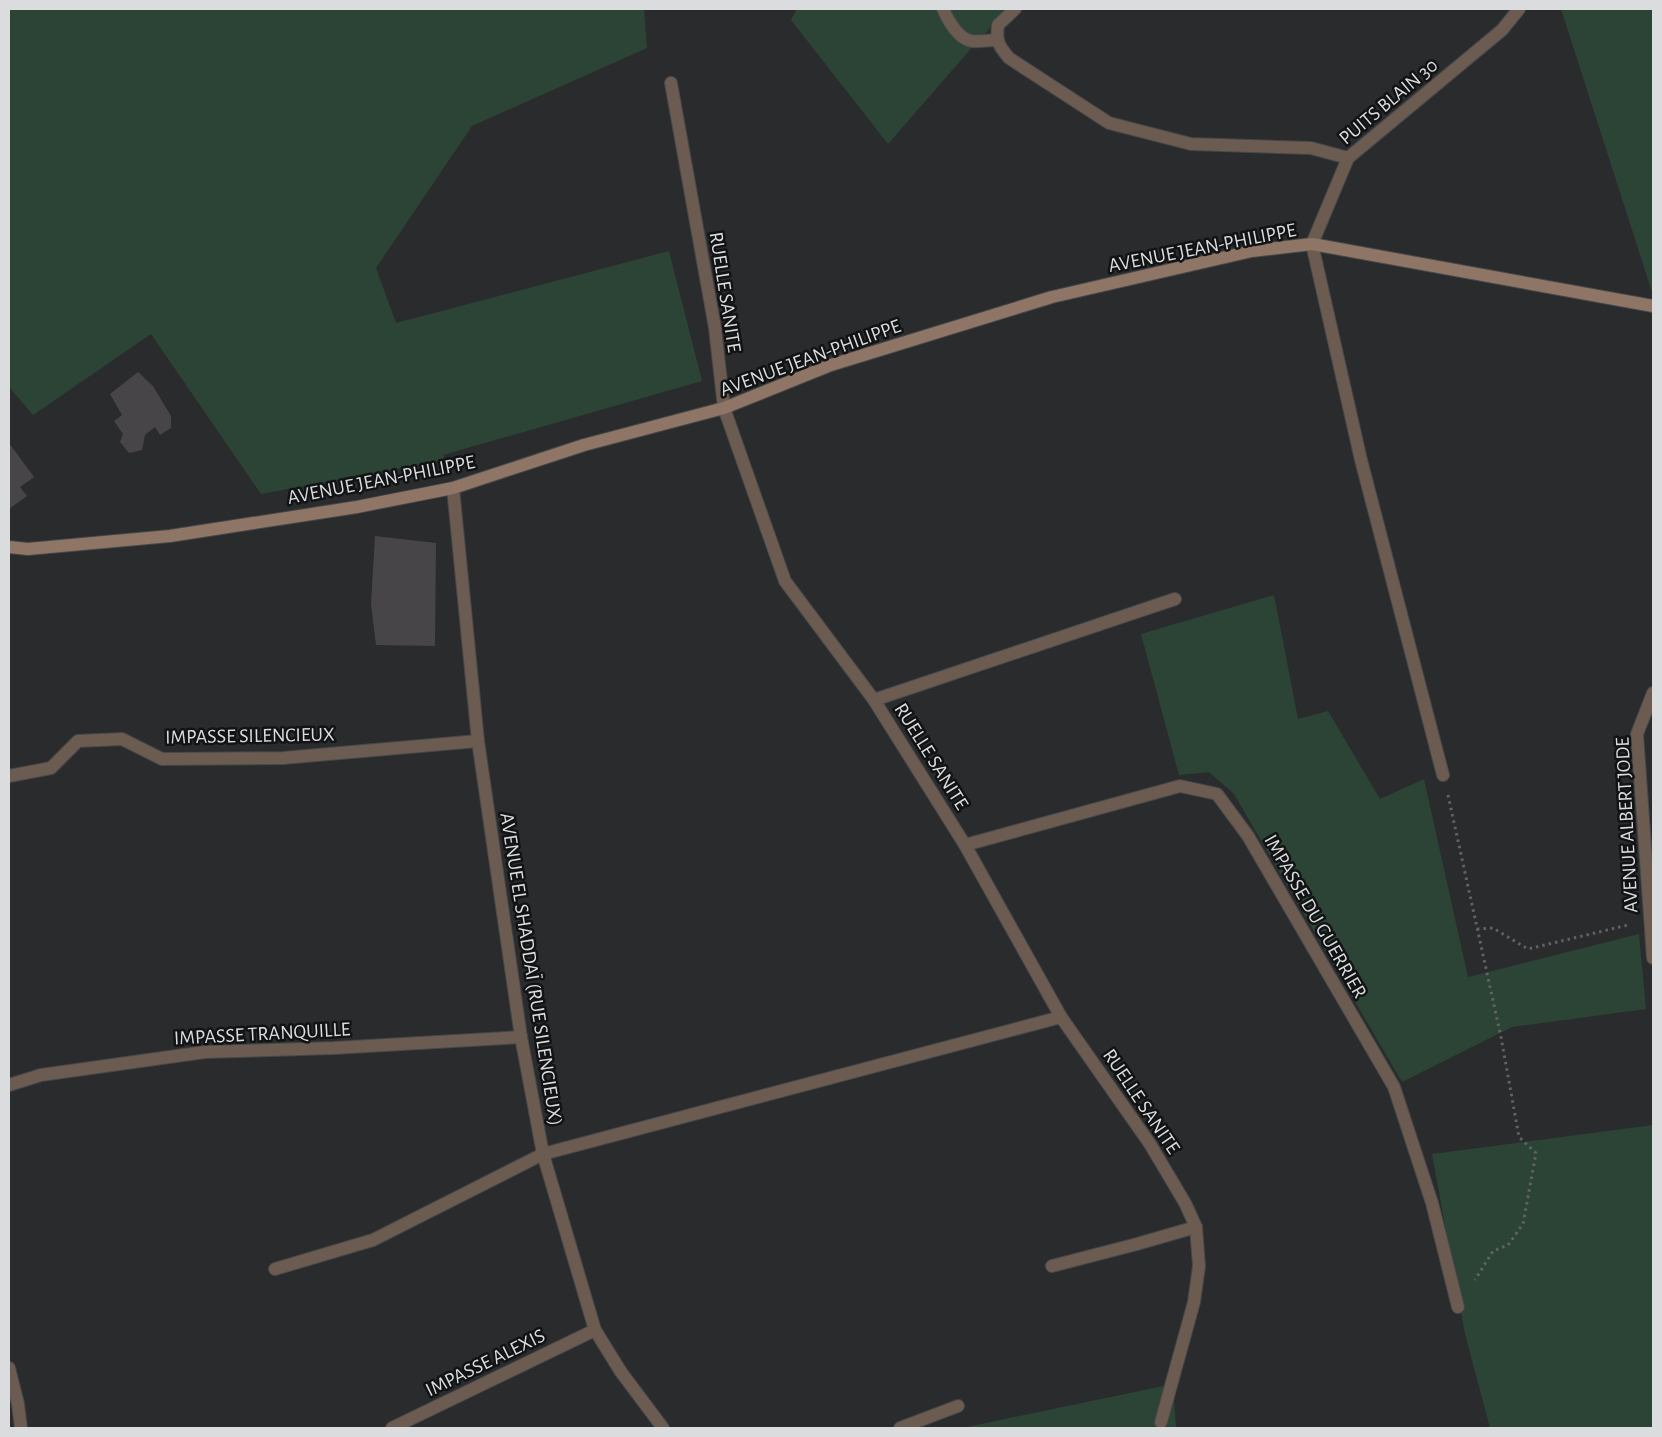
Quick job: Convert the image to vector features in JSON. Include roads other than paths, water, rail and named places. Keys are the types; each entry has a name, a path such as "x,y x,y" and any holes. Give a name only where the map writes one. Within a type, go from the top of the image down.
{"street":[{"path":"943,9 948,20 960,36 970,41 996,40"},
{"path":"1015,9 998,25 996,40 1008,58 1109,123 1191,144 1311,148 1348,158"},
{"name":"PUITS BLAIN 30","path":"1312,244 1348,158 1502,30 1519,9"},
{"name":"RUELLE SANITE","path":"671,83 715,328 724,408 785,581 874,700 965,845 1061,1017 1150,1144 1185,1203 1196,1227 1199,1266 1194,1302 1161,1422"},
{"path":"1312,244 1361,460 1443,775"},
{"name":"AVENUE JEAN-PHILIPPE","path":"9,547 28,548 170,536 357,507 453,488 584,445 724,408 831,365 1052,297 1252,251 1312,244 1653,306"},
{"name":"AVENUE EL SHADDAÏ (RUE SILENCIEUX)","path":"453,488 478,741 521,1037 543,1154 595,1330 621,1372 663,1428"},
{"path":"874,700 1175,599"},
{"name":"AVENUE ALBERT JODE","path":"1653,693 1637,734 1653,958"},
{"name":"IMPASSE SILENCIEUX","path":"9,776 51,768 78,740 122,739 162,759 283,758 478,741"},
{"name":"IMPASSE DU GUERRIER","path":"965,845 1180,786 1217,794 1248,836 1394,1087 1432,1203 1458,1307"},
{"path":"275,1269 373,1240 543,1154 1061,1017"},
{"name":"IMPASSE TRANQUILLE","path":"9,1086 41,1075 205,1052 334,1048 521,1037"},
{"path":"1052,1266 1196,1227"},
{"name":"IMPASSE ALEXIS","path":"392,1428 595,1330"},
{"path":"9,1368 18,1404 21,1428"},
{"path":"900,1428 958,1406"}]}
